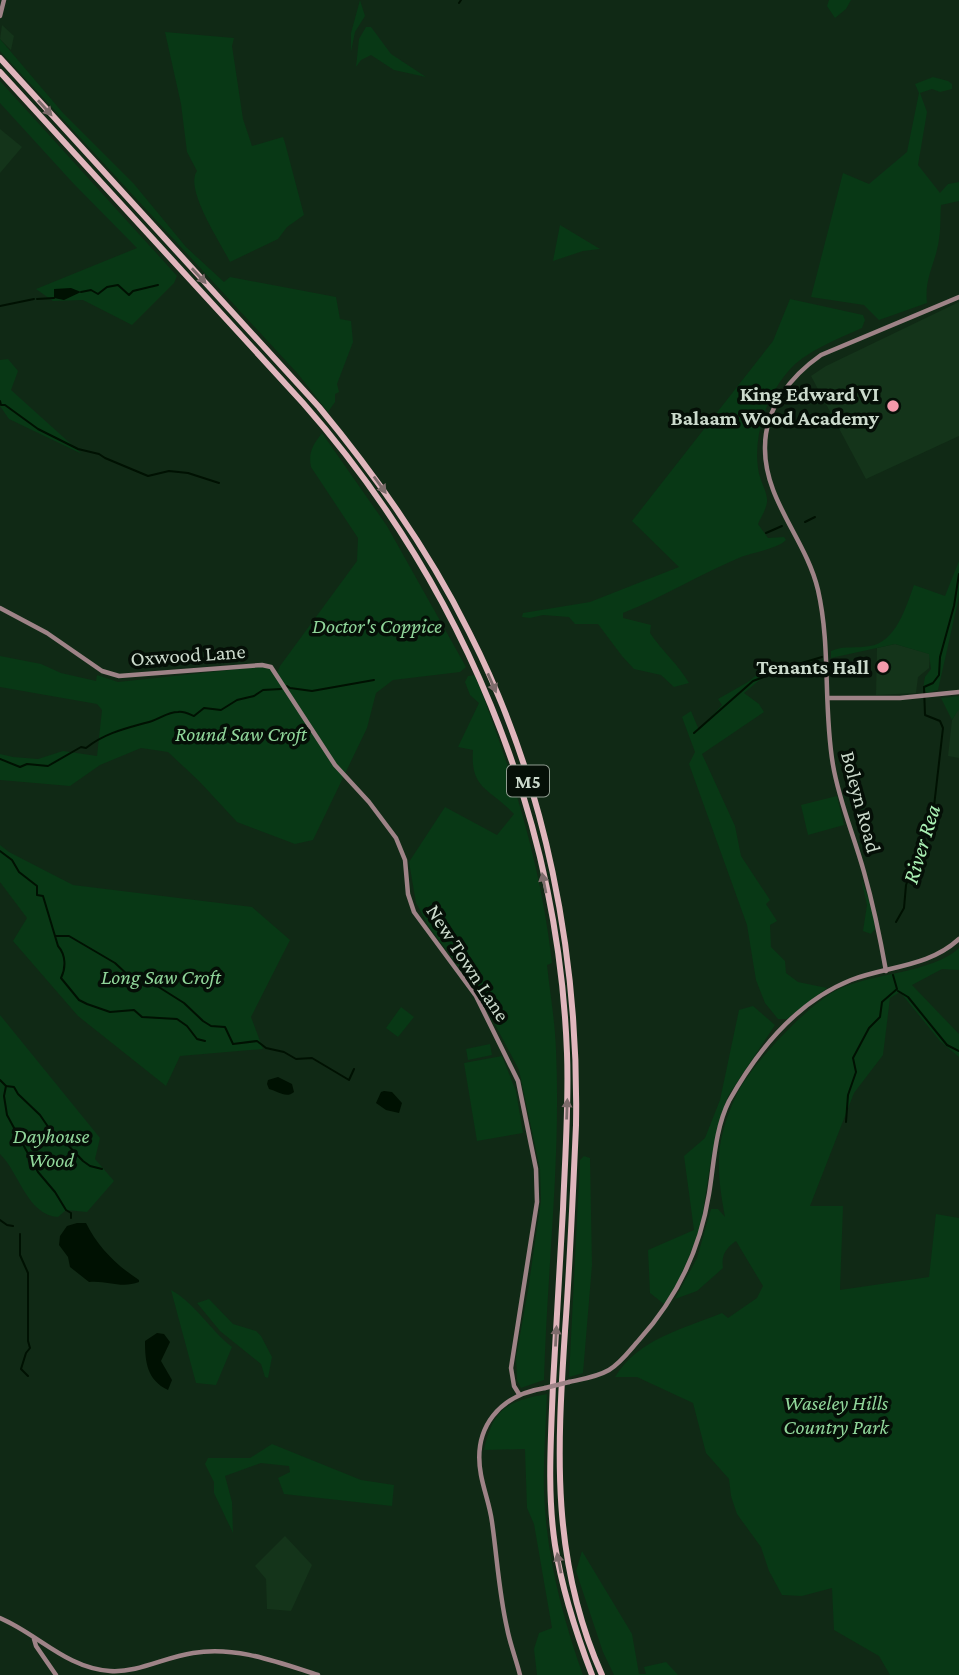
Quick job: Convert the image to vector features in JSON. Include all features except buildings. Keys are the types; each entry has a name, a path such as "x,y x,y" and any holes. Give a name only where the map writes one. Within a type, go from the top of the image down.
{"highway":[{"name":"M5","path":"0,58 311,398 367,467 412,531 450,596 470,633 505,712 546,845 561,918 572,997 577,1085 576,1125 559,1487 563,1534 575,1600 602,1675"},
{"name":"M5","path":"0,72 303,403 349,457 394,522 444,605 494,710 537,845 557,949 563,1006 568,1096 551,1440 551,1506 562,1581 570,1614 592,1675"}],"street":[{"path":"0,16 4,0"},
{"name":"Boleyn Road","path":"886,971 875,912 835,778 830,746 824,630 818,590 808,560 770,484 764,444 776,403 800,371 821,355 959,297"},
{"name":"Oxwood Lane","path":"0,608 47,634 110,675 128,676 262,665 271,667"},
{"name":"New Town Lane","path":"271,667 335,765 369,802 396,838 405,860 408,894 414,912 476,996 518,1081 536,1170 537,1202 511,1368 514,1386 519,1394"},
{"path":"828,698 900,698 959,692"},
{"path":"520,1675 507,1629 492,1521 481,1475 479,1455 482,1439 492,1416 519,1394 598,1375 610,1369 637,1343 668,1305 689,1266 701,1236 714,1154 726,1107 768,1042 803,1010 831,990 852,980 931,957 959,939"},
{"path":"0,1618 77,1664 100,1670 118,1673 191,1653 217,1651 248,1654 318,1675"},
{"path":"34,1638 36,1646 56,1675"}],"shaded area":[{"path":"2,25 14,36 11,50 0,39"},
{"path":"0,129 22,147 0,173"},
{"path":"71,288 81,292 64,300 54,298 54,289"},
{"name":"King Edward VI Balaam Wood Academy","path":"959,302 959,436 866,479 811,376 826,366"},
{"path":"895,644 930,654 929,668 918,677 916,693 876,695 877,648"},
{"path":"958,709 959,758 948,756 952,720"},
{"path":"278,1077 292,1084 294,1092 285,1095 269,1089 268,1080"},
{"path":"384,1091 392,1092 402,1103 399,1113 386,1110 376,1103"},
{"path":"86,1223 108,1255 139,1282 126,1285 89,1282 70,1267 68,1257 59,1245 60,1236 67,1226"},
{"path":"157,1333 164,1334 170,1342 161,1361 172,1380 168,1390 151,1376 147,1363 145,1341"},
{"path":"285,1536 312,1565 291,1611 267,1609 266,1579 255,1566"}],"green space":[{"path":"360,0 365,16 355,32 351,52 351,33"},
{"path":"829,0 851,0 846,9 835,18 827,6"},
{"path":"366,27 371,27 391,54 426,77 394,70 371,55 361,60 356,67 359,39"},
{"path":"165,32 234,38 232,46 243,119 252,146 283,137 285,143 304,215 287,227 278,239 230,262 205,216 195,190 194,179 197,171 187,152 181,104"},
{"path":"0,39 63,113 134,184 186,247 224,282 230,277 336,297 340,319 351,321 353,342 337,384 339,392 335,394 335,402 328,412 298,374 0,51"},
{"path":"933,77 948,81 952,84 952,89 940,92 932,89 920,93 927,112 918,165 940,193 948,184 959,182 959,201 941,205 940,235 927,285 927,303 879,320 864,305 811,297 843,173 869,184 907,152 919,93 915,84"},
{"path":"0,81 177,276 174,283 132,325 83,300 53,301 36,289 137,248 0,103"},
{"path":"560,225 600,249 583,251 553,261"},
{"path":"790,299 863,315 865,320 862,328 819,348 795,364 778,386 765,412 757,454 767,502 758,524 768,538 784,537 786,540 772,548 741,557 623,613 623,618 651,625 650,633 689,683 674,687 661,675 634,669 598,624 575,624 569,617 522,617 523,613 590,602 679,567 632,521 773,341"},
{"path":"8,359 18,371 11,390 82,454 9,419 0,406 0,360"},
{"path":"322,433 387,526 466,667 460,672 393,680 376,693 367,728 313,840 295,844 237,822 168,752 141,748 100,765 70,786 0,780 0,754 38,759 63,751 97,756 102,710 97,704 0,687 0,656 41,664 61,673 96,681 97,675 118,682 267,666 277,673 357,561 358,538 311,467 312,449"},
{"path":"959,561 959,597 938,690 927,693 923,689 925,677 931,669 929,654 895,644 831,658 831,651 870,646 887,638 899,622 914,585 945,596"},
{"path":"759,673 762,678 744,693 759,704 764,712 702,754 735,826 741,856 770,900 766,904 777,921 770,925 771,947 785,961 786,973 798,982 827,988 787,1019 778,1019 765,1003 756,980 747,925 689,764 695,752 682,717 691,711 699,730 722,705 718,699"},
{"path":"475,675 523,816 540,889 552,963 547,965 555,1039 557,1132 544,1380 521,1388 517,1380 516,1358 541,1201 540,1169 519,1070 478,992 429,927 416,903 409,862 445,807 497,835 514,814 478,781 473,750 458,747 479,703 470,695 465,682 468,676"},
{"path":"959,696 959,709 952,720 941,698"},
{"path":"837,796 844,825 808,835 801,805"},
{"name":"Long Saw Croft","path":"0,845 73,885 252,907 290,940 251,1017 263,1049 180,1056 166,1086 78,1016 13,941 27,918 0,882"},
{"path":"861,878 872,908 875,929 871,934 863,931 867,905"},
{"name":"Waseley Hills Country Park","path":"959,948 959,970 942,969 912,985 959,1034 959,1057 940,1041 900,992 890,998 883,1055 854,1093 810,1206 843,1206 840,1290 929,1277 936,1214 959,1218 959,1675 890,1675 879,1656 834,1630 832,1588 802,1596 782,1595 769,1571 761,1547 737,1514 729,1479 706,1453 693,1403 637,1377 615,1377 636,1353 649,1344 722,1313 728,1318 757,1298 763,1286 736,1241 725,1252 723,1268 697,1291 675,1299 697,1258 711,1209 718,1209 725,1217 719,1175 721,1142 736,1097 756,1066 798,1020 839,989 934,963"},
{"path":"753,1006 775,1025 728,1096 711,1159 700,1231 675,1289 664,1304 650,1293 648,1250 694,1230 684,1156 705,1138 720,1100 739,1010"},
{"path":"401,1007 414,1017 398,1037 386,1028"},
{"name":"Dayhouse Wood","path":"0,1015 100,1138 95,1159 114,1181 87,1212 66,1210 58,1217 39,1209 24,1192 0,1154"},
{"path":"490,1044 492,1055 468,1060 466,1049"},
{"path":"502,1056 516,1091 523,1133 477,1141 464,1063"},
{"path":"584,1156 590,1158 592,1265 583,1373 569,1377 580,1160"},
{"path":"171,1290 188,1302 232,1347 216,1385 196,1383"},
{"path":"209,1299 233,1324 256,1331 261,1336 272,1357 268,1378 265,1377 261,1364 220,1331 197,1303"},
{"path":"547,1394 545,1515 562,1607 583,1675 537,1675 534,1649 539,1633 552,1628 534,1524 527,1508 525,1449 484,1450 492,1425 504,1409 522,1400"},
{"path":"272,1444 361,1480 394,1485 392,1506 284,1494 278,1478 290,1472 289,1466 261,1463 225,1476 232,1502 233,1533 214,1493 214,1482 205,1464 208,1458 250,1458"},
{"path":"582,1551 632,1634 639,1674 646,1674 644,1667 666,1662 678,1675 614,1675 603,1652 576,1571"}],"waterway":[{"path":"81,292 91,290 98,294 107,287 118,285 129,295 133,291 158,285"},
{"path":"37,299 54,298"},
{"path":"0,306 34,299"},
{"path":"0,401 1,405 5,405 38,429 78,449 99,454 148,476 169,471 188,473 219,483"},
{"path":"805,522 815,517"},
{"path":"766,533 782,526"},
{"name":"River Rea","path":"896,922 904,908 906,885 933,815 943,728 940,721 925,715 924,687 933,683 939,675 940,657 954,606 959,574"},
{"path":"694,733 753,681 822,657"},
{"path":"287,686 312,691 374,680"},
{"path":"0,759 20,767 27,764 48,766 109,734 171,713 182,712 194,716 204,708 221,710 237,700 254,696 263,690 281,689"},
{"path":"0,851 12,860 19,872 37,886 37,895 43,896 64,957 61,978 79,1000 110,1012 134,1010 142,1017 177,1019 187,1026 197,1039 205,1041"},
{"path":"56,936 69,936 115,963 130,977 146,979 184,1003 211,1026 225,1027 233,1044 257,1041 266,1048 284,1052 296,1059 312,1058 349,1080 354,1069"},
{"name":"River Rea","path":"846,1122 848,1095 856,1072 853,1058 869,1028 880,1017 882,1002 897,989 893,975"},
{"path":"898,991 908,997 947,1045 959,1051"},
{"path":"0,1080 6,1086 14,1087 40,1115 53,1134 63,1140 83,1161 102,1169"},
{"path":"6,1086 4,1096 7,1115 38,1172 71,1213 71,1218"},
{"path":"0,1220 13,1226"},
{"path":"20,1234 20,1255 28,1273 30,1348 21,1369 28,1376"}],"place":[{"name":"King Edward VI Balaam Wood Academy","path":"893,406"},
{"name":"Tenants Hall","path":"883,667"}],"park label":[{"name":"Doctor's Coppice","path":"377,626"},
{"name":"Round Saw Croft","path":"241,734"}]}
